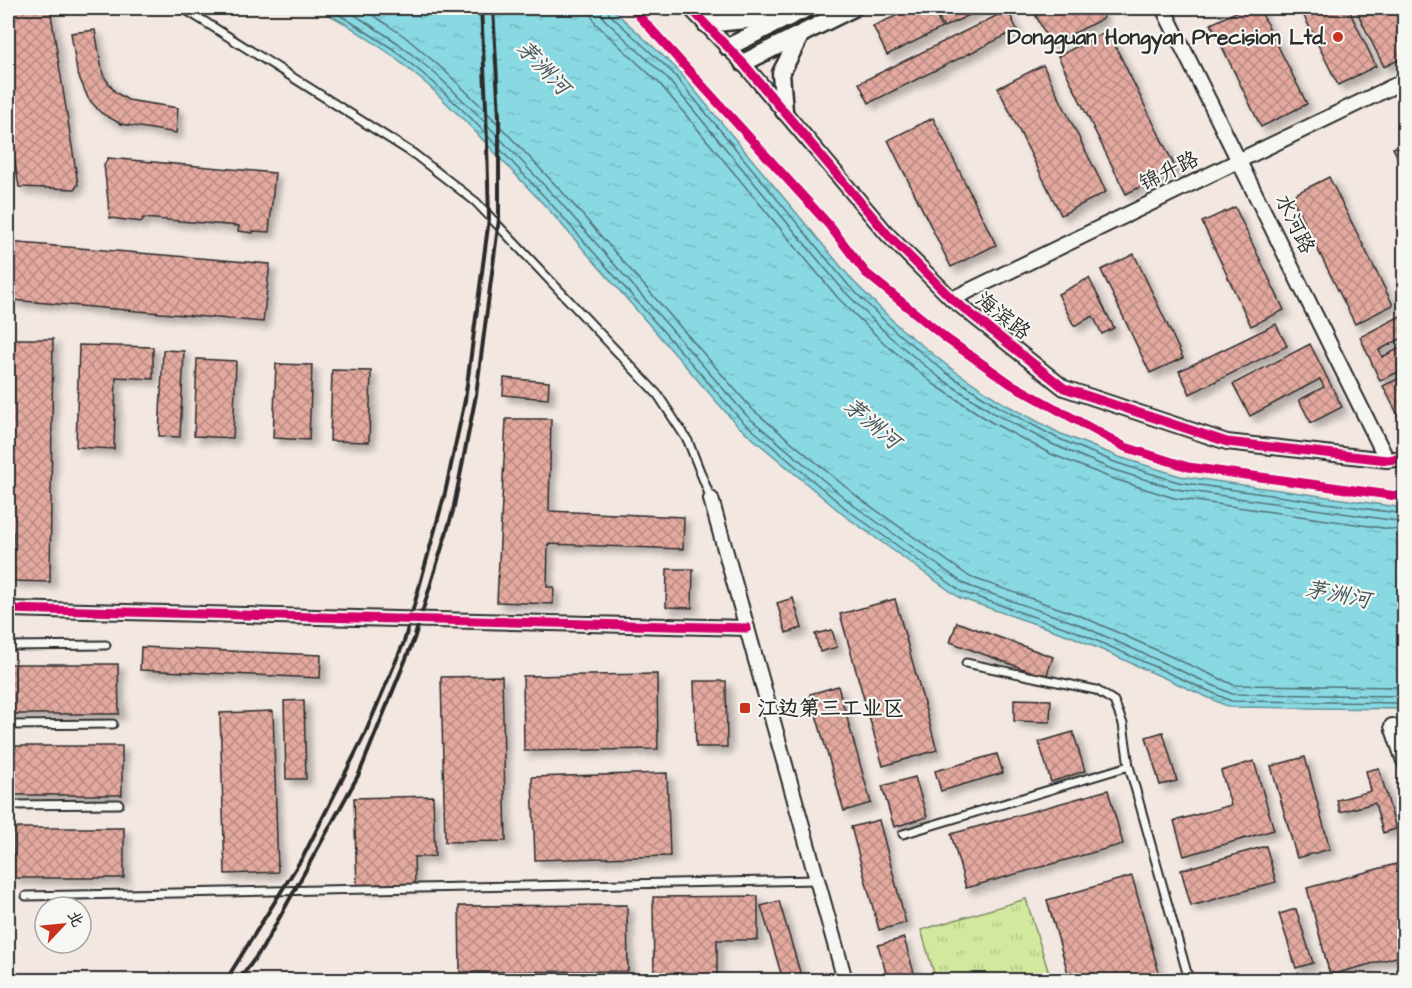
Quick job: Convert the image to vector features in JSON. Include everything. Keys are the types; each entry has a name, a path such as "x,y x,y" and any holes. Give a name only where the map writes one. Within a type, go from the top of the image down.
{"street":[{"name":"海滨路","path":"690,8 743,63 888,235 952,299 1064,388 1227,442 1387,460 1404,458"},
{"path":"743,63 853,8"},
{"name":"水河路","path":"1164,8 1387,460"},
{"path":"706,24 800,11"},
{"path":"728,47 800,11"},
{"path":"784,111 781,74 801,34"},
{"name":"锦升路","path":"952,299 1404,81"},
{"path":"711,499 845,981"},
{"path":"8,609 747,628"},
{"path":"1392,726 1404,761"}],"lane":[{"path":"183,8 414,154 476,202 658,394 688,441 711,499"},
{"path":"8,645 106,645"},
{"path":"966,663 1080,685 1096,690 1114,701 1123,724 1129,766 1189,981"},
{"path":"8,725 113,724"},
{"path":"903,834 1129,766"},
{"path":"8,805 119,804"},
{"path":"26,896 817,880"}],"green space":[{"path":"1026,899 1051,980 936,980 921,930"}],"water":[{"name":"茅洲河","path":"317,8 611,8 676,68 853,281 899,327 949,367 1003,403 1059,433 1119,457 1180,476 1404,508 1404,709 1229,707 1073,637 960,598 845,516 737,425 549,210 466,122 429,86 389,53 346,24"}],"building":[{"path":"8,8 50,8 78,184 75,189 19,187 8,119"},
{"path":"913,8 932,8 942,28 887,55 873,26"},
{"path":"934,8 984,8 944,27"},
{"path":"1032,8 1099,8 1104,18 1051,45"},
{"path":"1244,8 1259,8 1307,104 1261,127 1211,24"},
{"name":"Dongguan Hongyan Precision Ltd.","path":"1300,8 1348,8 1376,66 1338,85"},
{"path":"1355,8 1404,8 1404,57 1384,67"},
{"path":"1008,10 1017,30 869,103 859,83"},
{"path":"95,30 103,75 115,92 128,100 178,108 176,133 121,124 101,113 88,98 77,72 71,33"},
{"path":"1108,31 1176,169 1126,194 1058,56"},
{"path":"1043,65 1106,192 1061,215 998,88"},
{"path":"933,118 996,245 951,267 888,140"},
{"path":"1404,143 1404,170 1393,148"},
{"path":"108,158 275,173 269,232 238,231 239,226 143,218 142,222 110,218 104,165"},
{"path":"1329,177 1393,305 1355,324 1291,196"},
{"path":"1235,207 1284,310 1251,326 1202,222"},
{"path":"8,242 270,264 263,322 12,300"},
{"path":"1134,254 1183,358 1150,373 1101,270"},
{"path":"1089,278 1114,328 1102,334 1093,316 1074,326 1058,294"},
{"path":"1404,314 1404,337 1379,350 1382,357 1404,346 1404,369 1380,381 1360,337"},
{"path":"1276,324 1287,346 1190,394 1179,371"},
{"path":"8,339 53,339 50,582 12,581 13,532 8,531"},
{"path":"1310,344 1342,407 1311,423 1299,400 1324,387 1320,379 1250,416 1233,384"},
{"path":"79,345 153,347 153,379 116,377 114,449 76,447"},
{"path":"163,350 184,351 180,437 159,436"},
{"path":"197,359 236,361 233,438 194,436"},
{"path":"276,364 312,365 309,440 273,438"},
{"path":"332,370 371,371 369,442 330,441"},
{"path":"1404,376 1404,414 1399,417 1383,386"},
{"path":"504,378 549,382 548,399 503,395"},
{"path":"506,419 551,419 549,511 684,517 683,549 548,544 547,587 554,587 553,604 497,602"},
{"path":"667,569 693,569 692,608 666,607"},
{"path":"793,598 802,628 786,633 777,603"},
{"path":"895,599 937,750 883,766 840,614"},
{"path":"957,622 1053,657 1046,677 950,642"},
{"path":"832,630 837,647 820,652 815,634"},
{"path":"141,647 321,655 320,678 140,670"},
{"path":"8,664 118,664 119,714 8,714"},
{"path":"657,674 658,749 524,751 523,676"},
{"path":"502,676 506,841 445,842 441,677"},
{"path":"694,681 726,681 727,747 696,747"},
{"path":"838,686 871,803 844,811 810,694"},
{"path":"1014,699 1051,700 1050,722 1014,721"},
{"path":"304,700 306,779 286,779 284,701"},
{"path":"273,711 278,872 225,874 220,713"},
{"path":"1073,732 1085,771 1051,782 1039,742"},
{"path":"1163,732 1177,781 1160,785 1146,737"},
{"path":"11,746 122,746 122,795 11,795"},
{"path":"997,754 1003,773 941,791 935,771"},
{"path":"1305,757 1330,849 1297,858 1271,766"},
{"path":"1254,761 1274,830 1184,856 1174,821 1231,805 1221,771"},
{"path":"1379,768 1396,829 1383,833 1375,803 1340,812 1337,800 1371,791 1366,771"},
{"path":"667,773 670,856 535,860 532,777"},
{"path":"915,777 927,817 894,827 882,786"},
{"path":"1108,790 1123,844 966,888 951,834"},
{"path":"433,796 435,856 414,857 415,885 357,887 354,798"},
{"path":"879,820 906,923 879,930 851,827"},
{"path":"13,828 124,828 124,878 13,878"},
{"path":"1266,846 1276,882 1191,906 1181,870"},
{"path":"1396,864 1404,895 1404,955 1330,975 1307,888"},
{"path":"1132,876 1161,980 1070,980 1047,900"},
{"path":"758,896 758,940 717,940 717,980 654,980 653,897"},
{"path":"779,901 802,979 783,980 761,906"},
{"path":"627,905 628,971 460,972 459,906"},
{"path":"1296,909 1313,963 1296,968 1279,914"},
{"path":"904,938 916,980 888,980 878,945"}],"railway":[{"path":"226,980 304,855 364,736 404,642 445,493 465,400 489,219 481,8"},
{"path":"239,980 262,949 359,774 414,639 453,511 476,395 499,219 499,117 493,8"}],"cycle path":[{"path":"632,8 829,225 866,273 947,339 1011,384 1125,447 1188,467 1404,497"},
{"path":"690,8 743,63 888,235 952,299 1064,388 1227,442 1387,460 1404,458"},
{"path":"8,609 747,628"}],"place":[{"name":"Dongguan Hongyan Precision Ltd.","path":"1338,37"},
{"name":"江边第三工业区","path":"745,708"}]}
